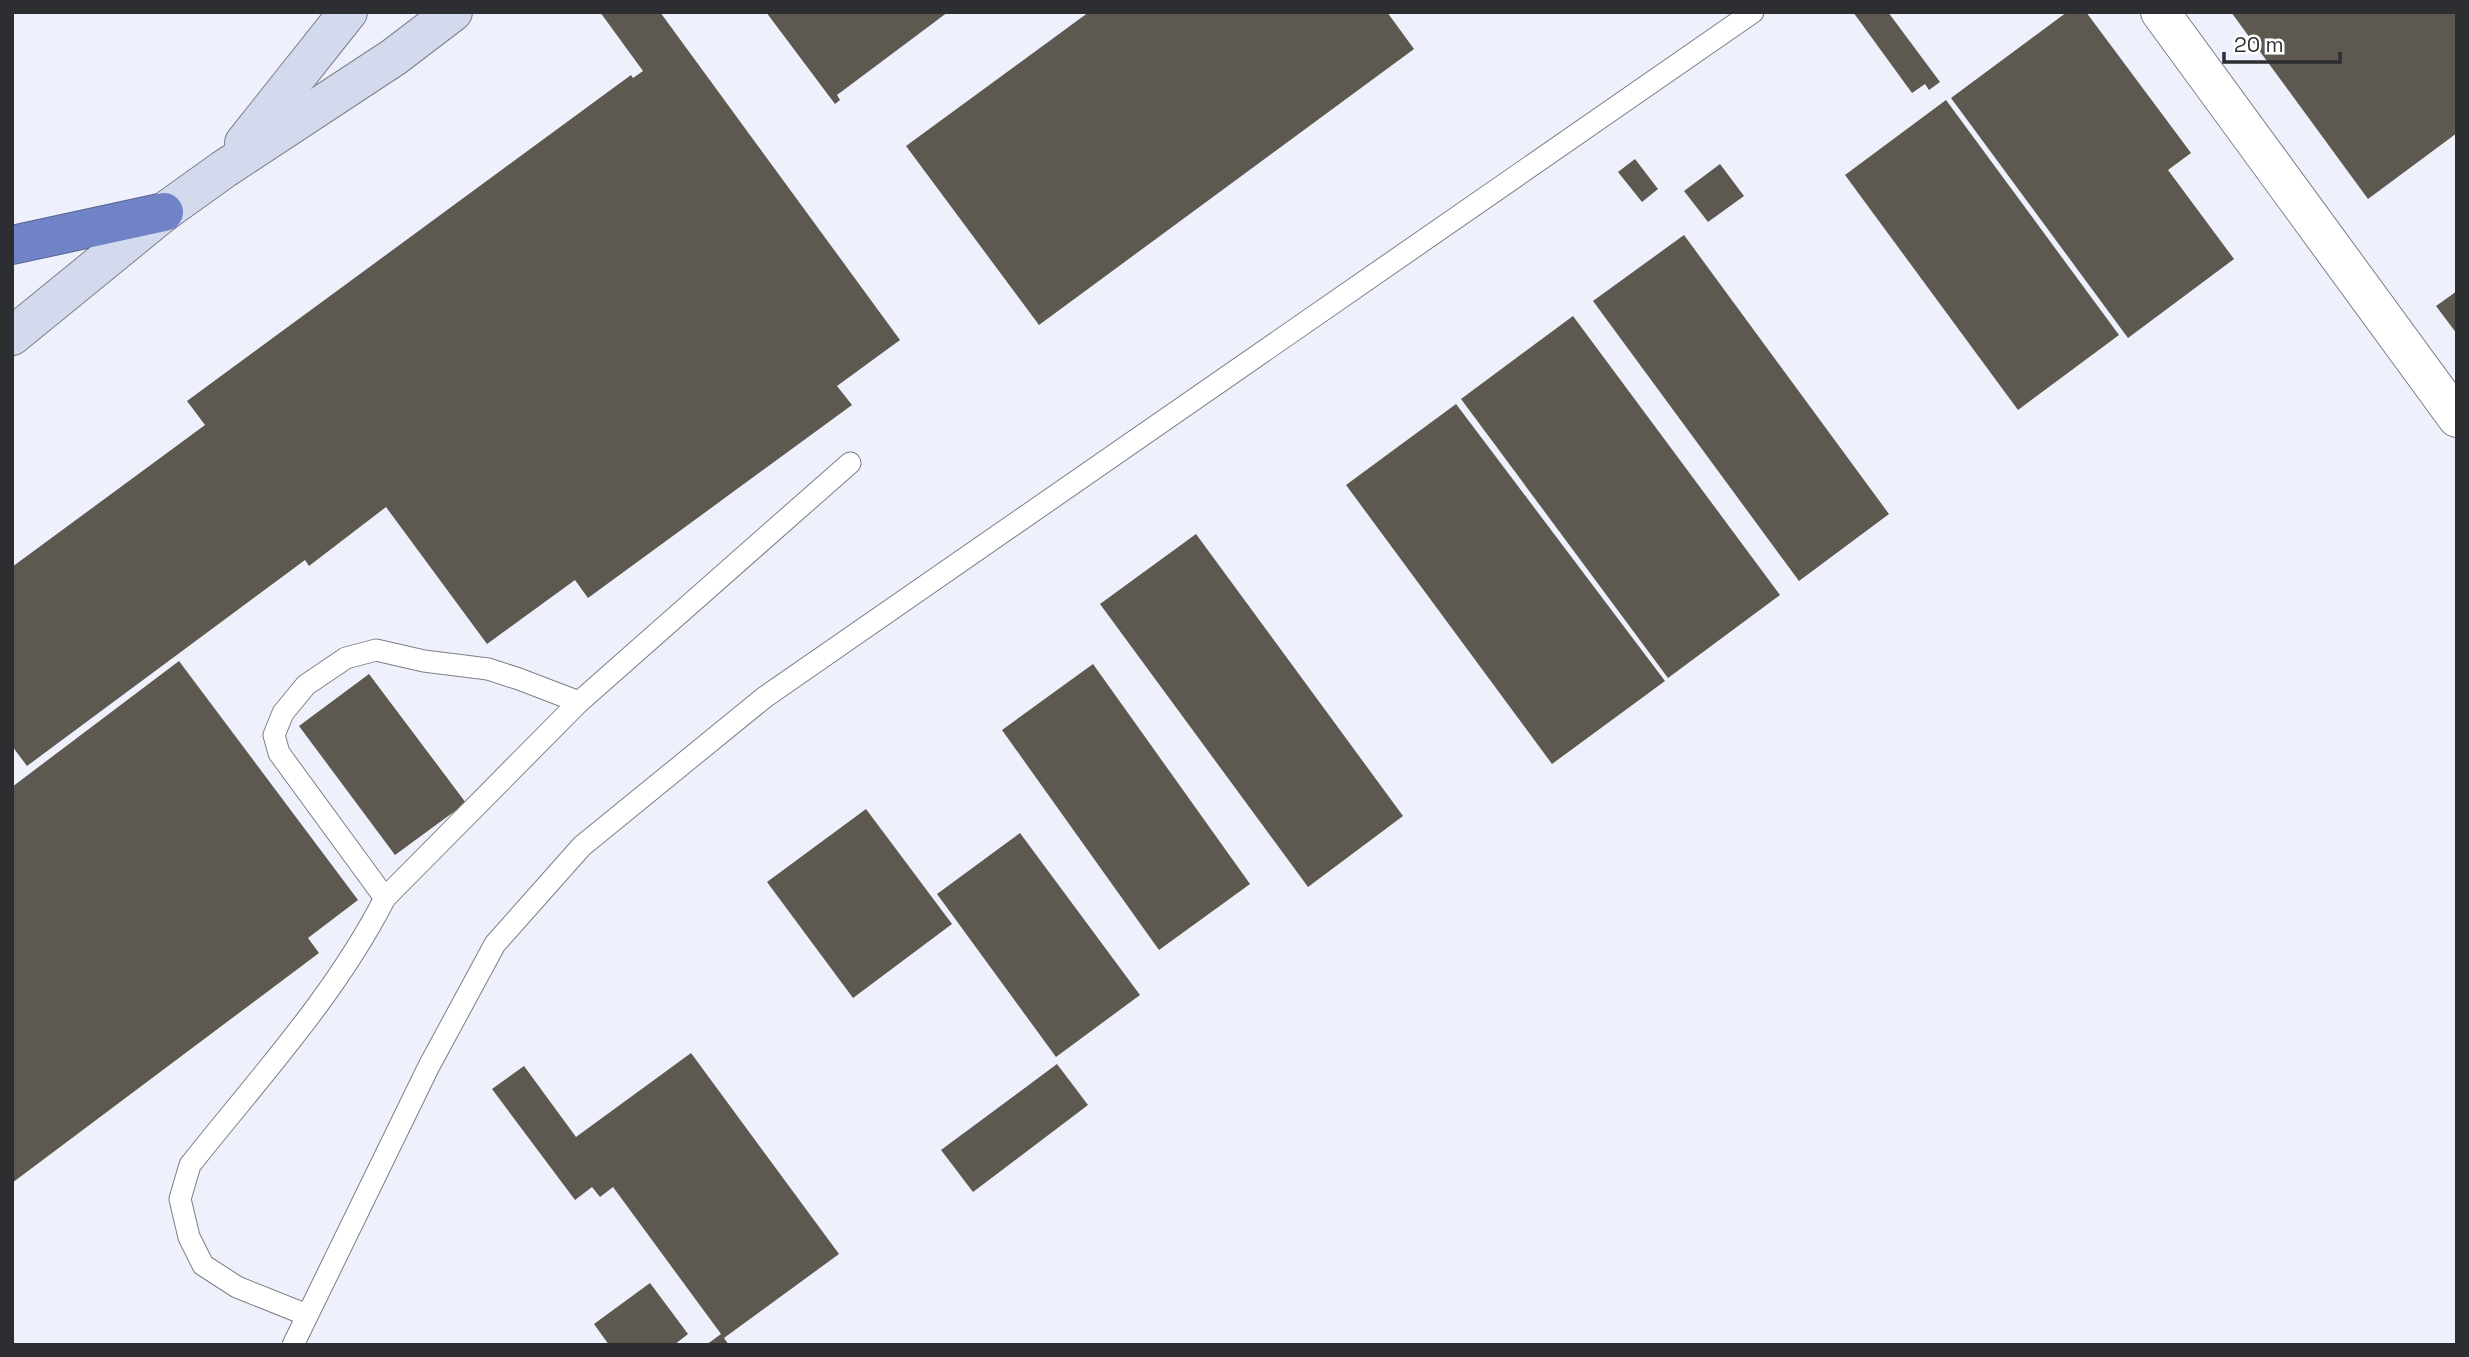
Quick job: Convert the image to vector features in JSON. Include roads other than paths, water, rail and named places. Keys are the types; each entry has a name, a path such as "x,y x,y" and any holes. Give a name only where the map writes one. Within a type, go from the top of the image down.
{"highway":[{"path":"12,245 164,212"}],"street":[{"path":"223,169 348,12"},
{"path":"12,336 164,212 223,169 394,57 453,12"},
{"path":"2160,12 2457,418"}],"lane":[{"path":"293,1345 429,1066 495,944 582,846 765,697 1753,12"},
{"path":"307,1315 237,1287 203,1265 189,1237 180,1199 190,1165 336,982 365,938 385,898 579,702 850,463"},
{"path":"385,898 279,753 274,735 283,713 306,685 346,658 376,649 424,661 488,669 519,678 579,702"}]}
